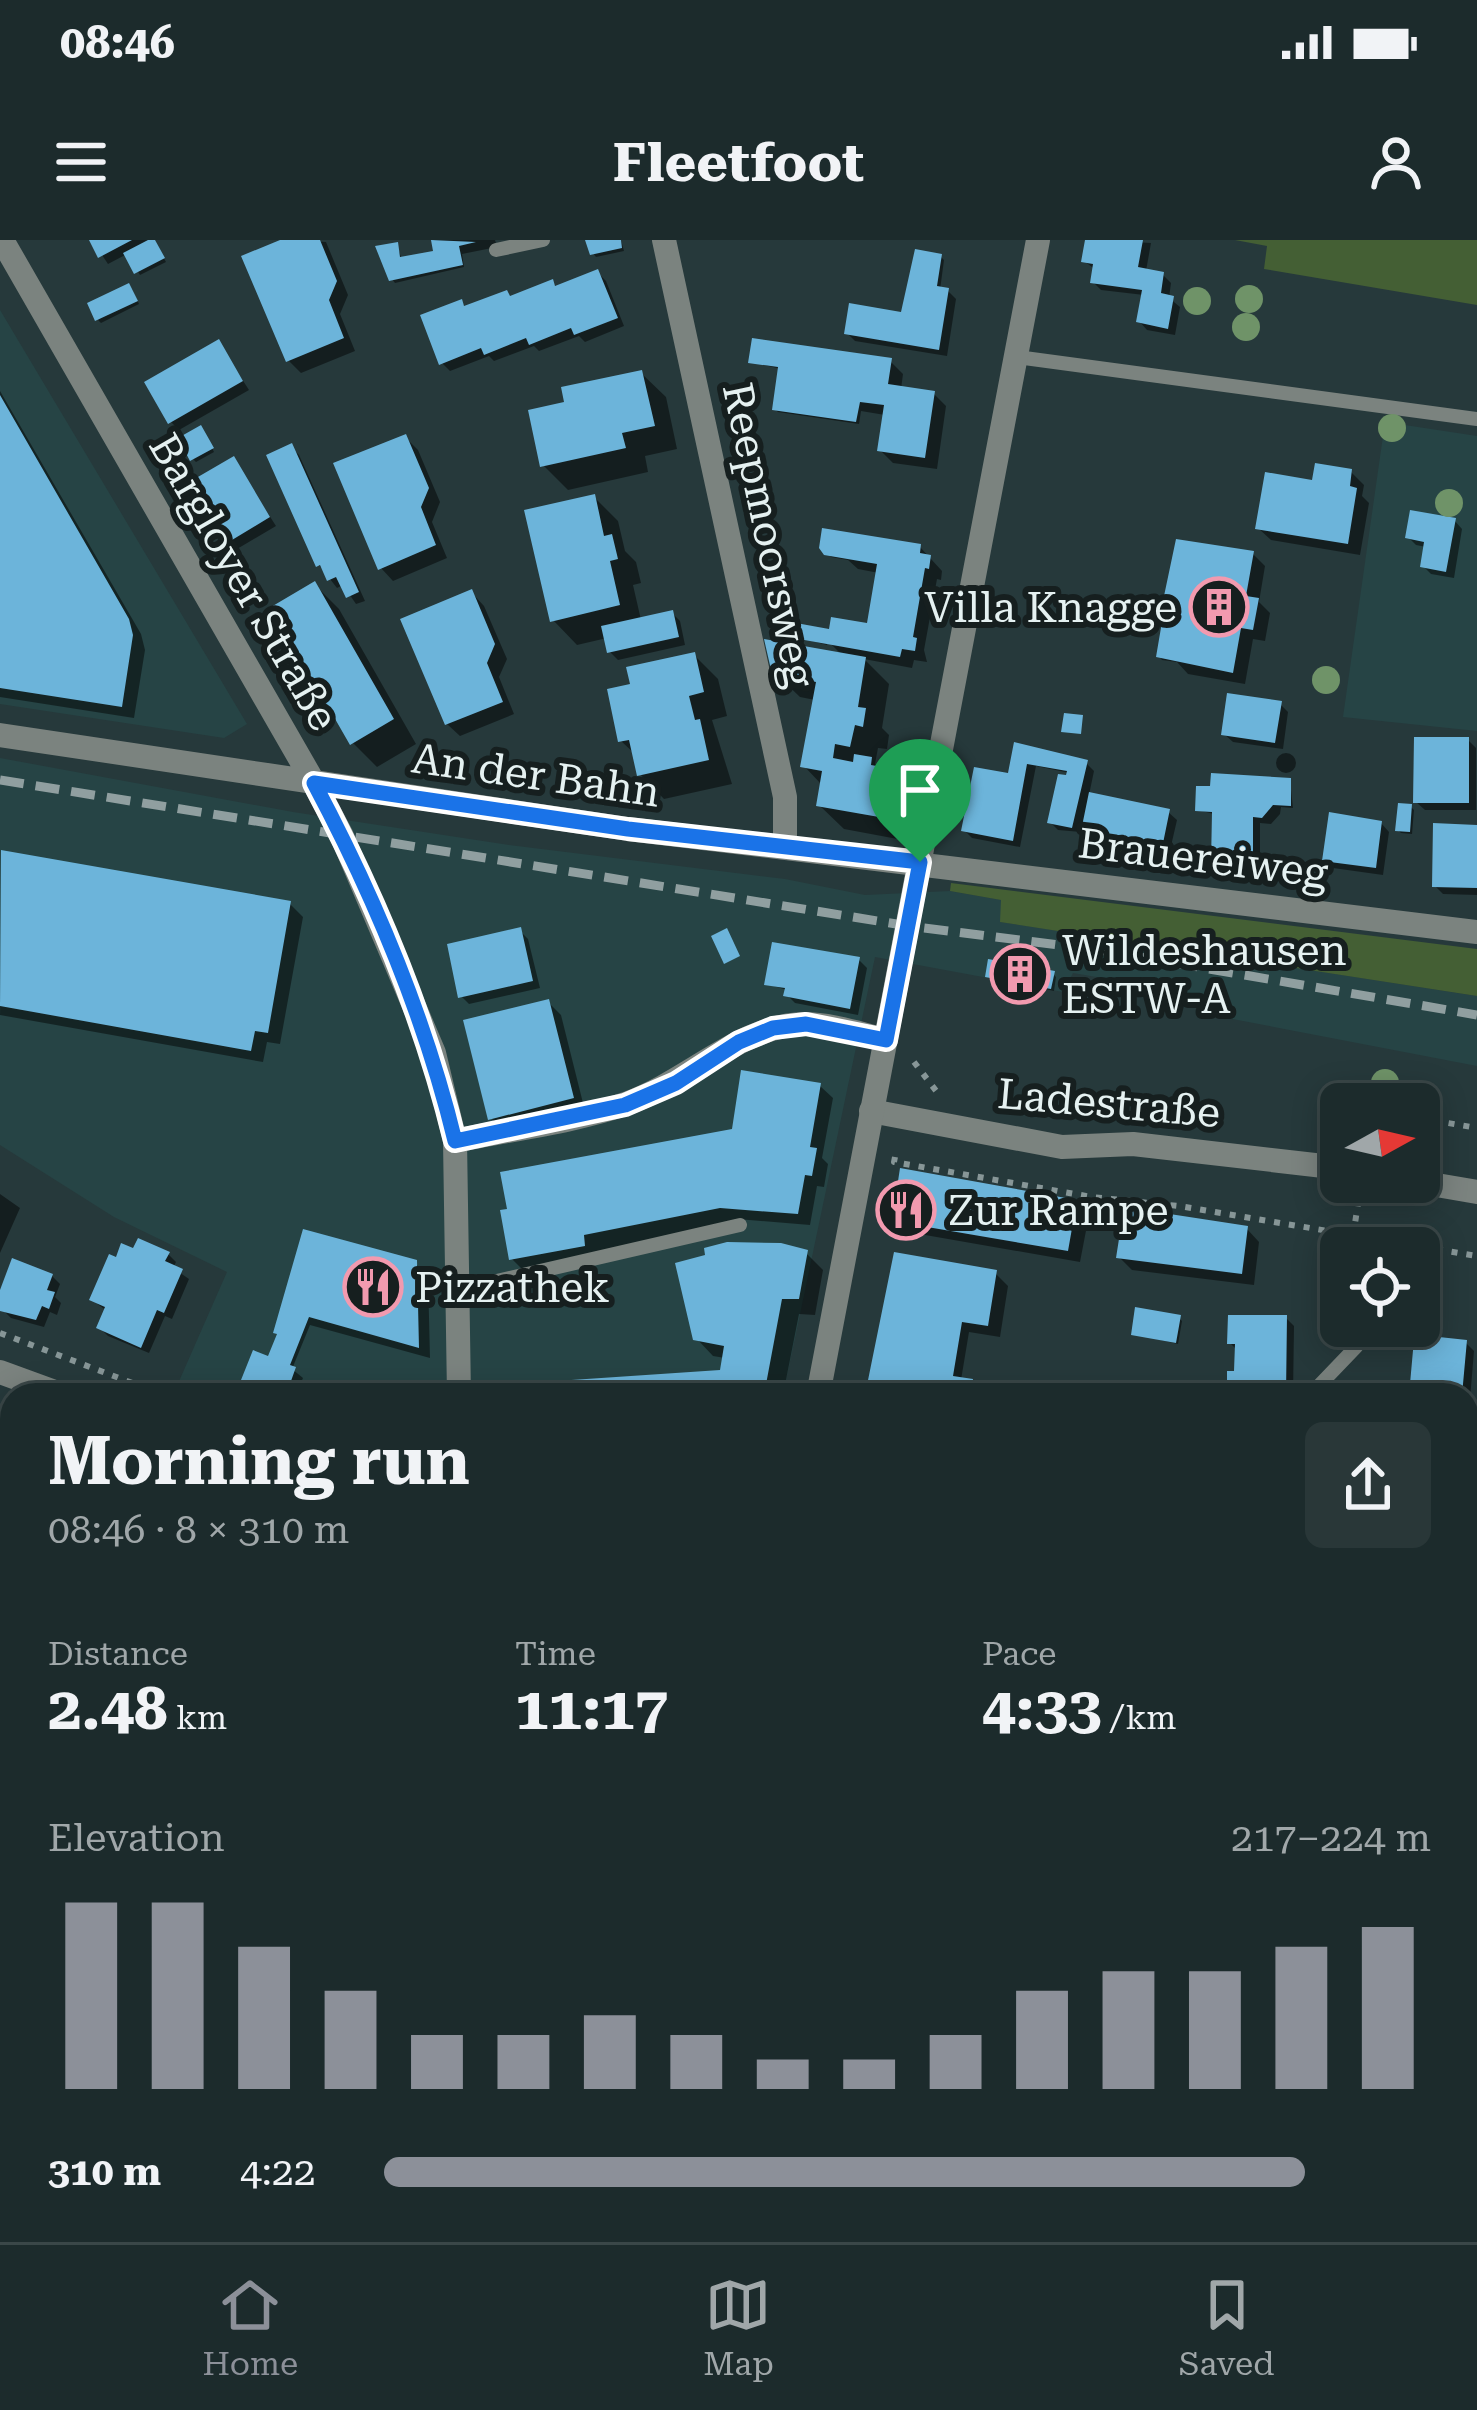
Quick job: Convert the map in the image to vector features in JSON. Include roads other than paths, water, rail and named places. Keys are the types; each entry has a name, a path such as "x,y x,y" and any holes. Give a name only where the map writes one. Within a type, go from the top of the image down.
{"street":[{"name":"Bargloyer Straße","path":"2,240 314,783 434,1053 455,1141 460,1383"},
{"name":"Reepmoorsweg","path":"664,240 785,797 785,847"},
{"path":"820,1383 1038,240"},
{"name":"An der Bahn","path":"0,735 628,829 920,862"},
{"name":"Brauereiweg","path":"920,862 1477,932"},
{"path":"455,1141 625,1105 676,1083 739,1042 773,1028 806,1024 886,1040"},
{"name":"Ladestraße","path":"871,1111 1062,1147 1132,1144 1320,1166"},
{"path":"1440,1186 1477,1192"},
{"path":"0,1372 30,1383"}],"lane":[{"path":"496,250 543,240"},
{"path":"1016,357 1477,419"},
{"path":"458,1290 740,1225"},
{"path":"1321,1383 1355,1347"}],"railway":[{"path":"0,780 909,926 1099,950 1477,1015"}],"place":[{"name":"Villa Knagge","path":"1219,607"},
{"name":"Wildeshausen ESTW-A","path":"1020,974"},
{"name":"Zur Rampe","path":"906,1210"},
{"name":"Pizzathek","path":"373,1287"}]}
